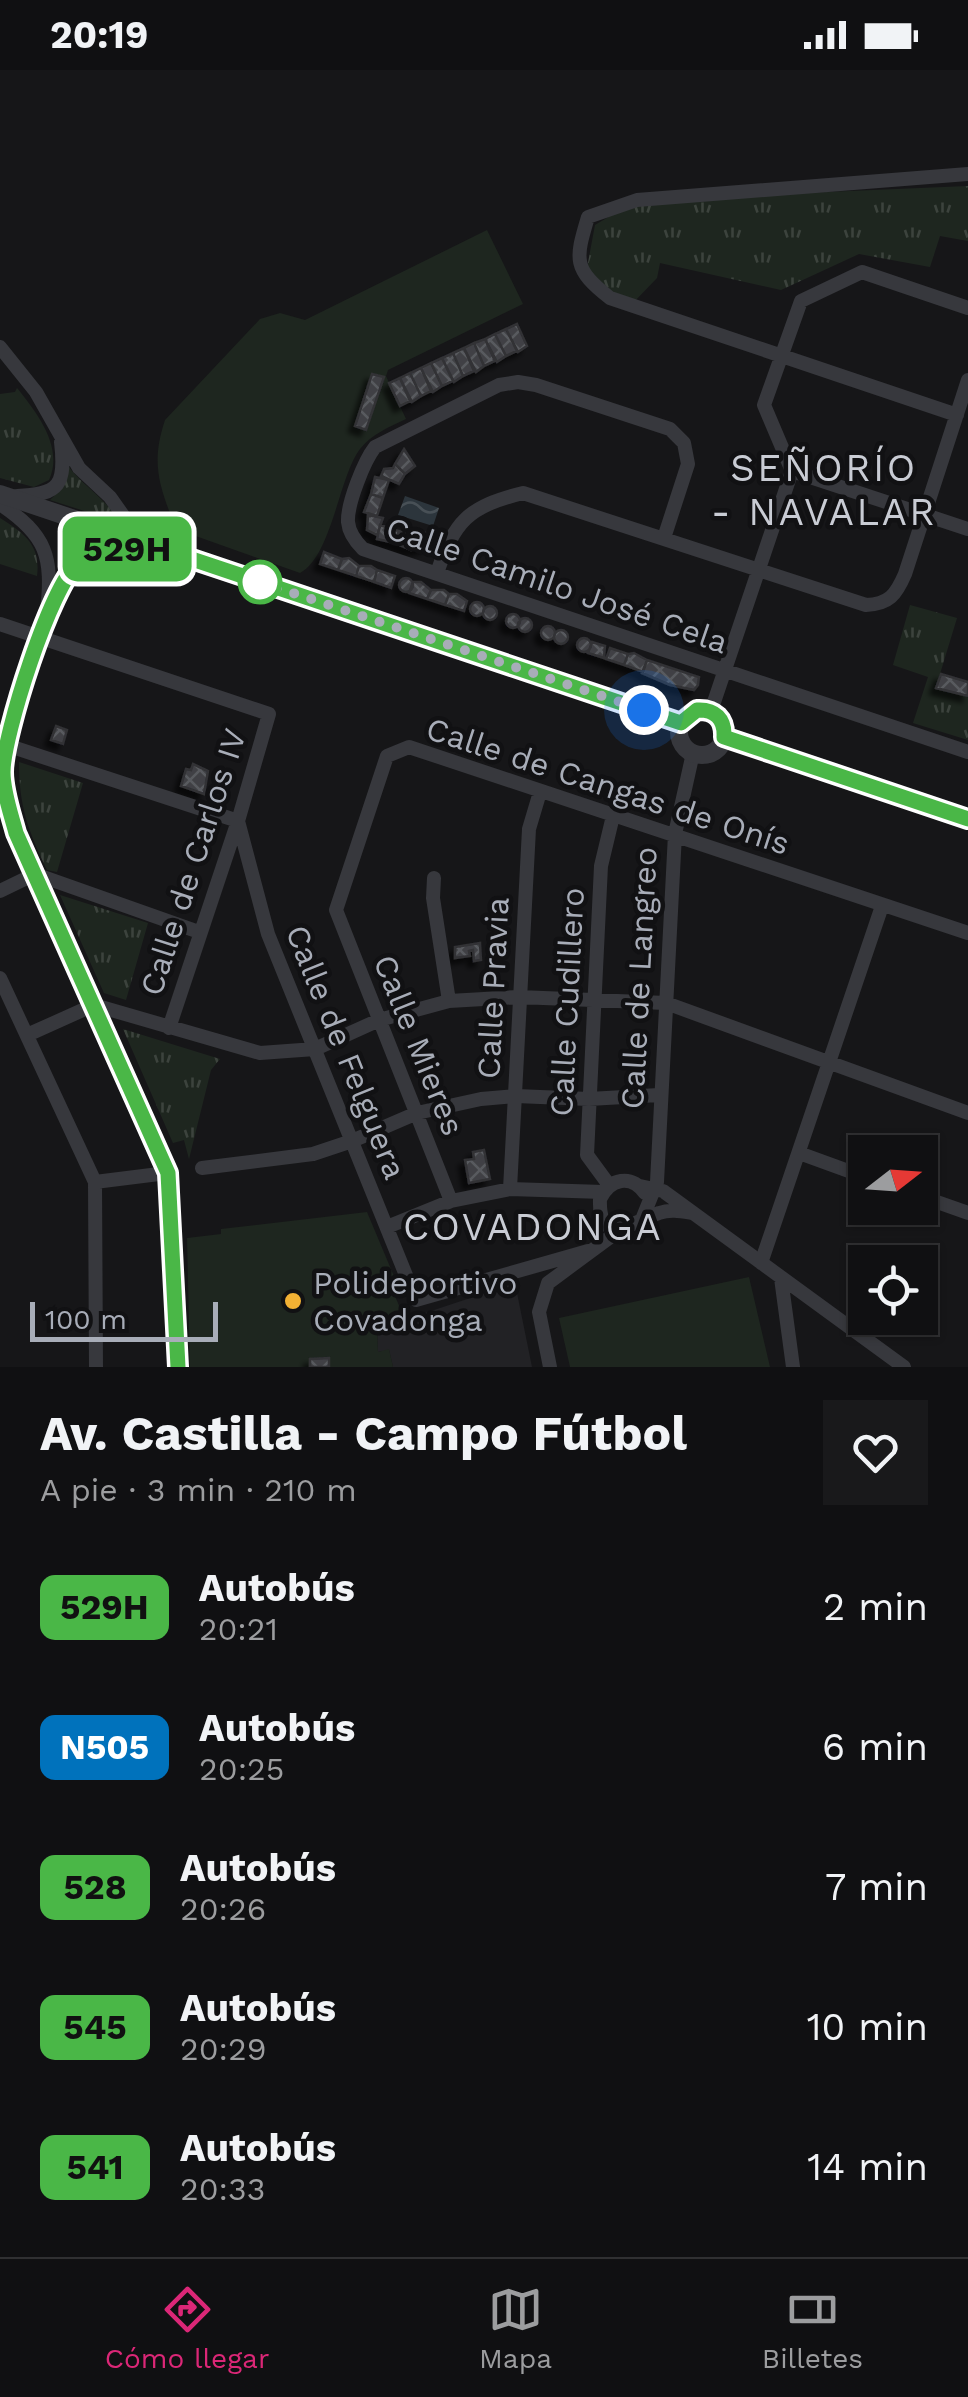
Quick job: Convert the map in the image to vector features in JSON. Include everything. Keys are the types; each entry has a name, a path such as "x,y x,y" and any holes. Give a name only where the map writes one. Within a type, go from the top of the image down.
{"street":[{"path":"957,414 610,298 585,278 577,254 588,217 636,200 968,174"},
{"path":"711,711 792,471 764,406 800,301 862,272 968,308"},
{"path":"0,347 36,392 79,468 110,497 142,542"},
{"path":"437,573 454,528 502,498 522,492 866,605 884,604 896,593 968,380"},
{"name":"Calle Camilo José Cela","path":"664,538 688,464 684,443 670,429 564,393 518,382 499,385 375,447 368,456 348,512 353,537 364,549 968,752"},
{"path":"3,498 44,495 58,486 64,468 60,436"},
{"path":"792,471 968,529"},
{"path":"3,498 681,723"},
{"path":"3,498 46,550 50,580 47,616"},
{"path":"162,549 106,549 77,563 39,636 3,744 3,775 16,833 168,1173 178,1367"},
{"path":"0,624 39,636"},
{"name":"Calle de Carlos IV","path":"39,636 269,714 169,1028"},
{"path":"697,710 711,711 722,722 724,737 709,754 694,753 681,740 681,723 697,710"},
{"path":"724,737 968,819"},
{"path":"3,744 238,821"},
{"name":"Calle de Cangas de Onís","path":"336,910 386,756 408,746 968,933"},
{"name":"Calle de Langreo","path":"642,1186 657,1168 675,834 694,753"},
{"name":"Calle Pravia","path":"510,1189 528,829 540,792"},
{"name":"Calle Cudillero","path":"606,1189 587,1155 601,866 613,816"},
{"name":"Calle de Felguera","path":"238,821 268,934 416,1300 588,1251"},
{"path":"0,892 36,874 199,932"},
{"path":"434,878 432,898 448,1001"},
{"path":"761,1263 882,906"},
{"name":"Calle Mieres","path":"336,910 451,1201"},
{"path":"0,978 96,1182 96,1367"},
{"path":"27,1035 94,1005 260,1054 315,1049 379,1020 448,1001 519,997 666,1004 968,1113"},
{"path":"202,1168 312,1154 417,1113 481,1099 659,1095"},
{"path":"644,1216 642,1186 656,1148"},
{"path":"800,1154 848,1171"},
{"path":"657,1168 674,1199 904,1367"},
{"path":"96,1182 168,1173"},
{"path":"387,1227 451,1201 510,1189 606,1189 624,1180 674,1199"},
{"path":"606,1189 600,1205 604,1218 622,1229"},
{"path":"938,1202 968,1213"},
{"path":"550,1367 539,1312 548,1283 588,1251 644,1216 692,1213"},
{"path":"588,1251 604,1218"},
{"path":"780,1278 793,1367"}],"shaded area":[{"path":"515,1283 532,1367 393,1367 389,1350 378,1352 377,1329"}],"green space":[{"path":"968,186 968,241 940,236 930,267 859,254 781,290 660,263 657,278 630,306 585,279 595,225 637,200"},
{"path":"487,230 523,304 388,370 386,376 406,419 375,435 360,449 346,477 328,533 311,564 300,573 176,529 159,476 158,450 165,420 260,319 280,313 305,320"},
{"path":"17,388 33,408 51,443 53,468 49,480 34,487 0,478 0,394 15,392"},
{"path":"68,466 108,506 119,522 50,500"},
{"path":"0,518 29,541 36,556 37,576 0,564"},
{"path":"910,605 957,618 936,687 968,696 968,740 913,723 928,677 893,665"},
{"path":"19,762 83,783 57,872 47,870 30,830"},
{"path":"60,895 148,923 126,1000 104,993"},
{"path":"123,1029 220,1059 211,1070 189,1159 184,1140 173,1143"},
{"name":"Polideportivo Covadonga","path":"367,1212 396,1281 390,1284 405,1320 377,1329 378,1352 389,1349 393,1367 190,1367 187,1238 221,1234 221,1229"},
{"path":"749,1277 770,1367 570,1367 559,1318"}],"water":[{"path":"405,496 439,508 433,526 398,515"}],"building":[{"path":"517,324 527,346 518,352 506,329"},
{"path":"506,329 517,351 506,356 495,334"},
{"path":"495,334 506,356 497,362 485,339"},
{"path":"485,339 495,361 484,366 474,343"},
{"path":"474,343 484,366 476,372 464,348"},
{"path":"464,348 474,371 463,376 453,353"},
{"path":"453,353 463,376 454,382 442,358"},
{"path":"442,358 453,381 442,386 431,363"},
{"path":"431,363 442,386 433,392 421,368"},
{"path":"421,368 431,391 421,396 410,373"},
{"path":"410,373 421,396 412,402 400,378"},
{"path":"372,374 384,377 366,430 355,426"},
{"path":"400,378 410,401 400,406 389,383"},
{"path":"404,449 415,466 405,474 395,464"},
{"path":"395,464 405,474 399,484 381,476 384,469"},
{"path":"375,477 389,480 383,498 371,494"},
{"path":"371,494 383,498 377,516 364,512"},
{"path":"368,515 383,518 377,535 367,530"},
{"path":"380,525 399,531 395,543 377,539"},
{"path":"419,530 432,536 427,546 412,548"},
{"path":"399,531 416,537 411,550 395,543"},
{"path":"324,552 342,559 338,570 320,564"},
{"path":"349,558 359,566 356,576 338,570 342,559"},
{"path":"359,566 377,570 374,582 356,576"},
{"path":"377,570 395,576 391,588 374,582"},
{"path":"406,578 413,585 406,592 399,585"},
{"path":"413,582 421,582 431,590 427,599 409,593"},
{"path":"431,590 449,594 445,605 427,599"},
{"path":"449,594 467,601 464,611 445,605"},
{"path":"477,602 484,609 477,616 470,609"},
{"path":"490,606 497,613 490,620 483,613"},
{"path":"513,614 520,621 513,628 506,621"},
{"path":"525,618 532,625 525,632 518,625"},
{"path":"548,626 555,633 548,640 541,633"},
{"path":"561,630 568,637 561,644 554,637"},
{"path":"584,638 591,645 584,652 577,645"},
{"path":"592,642 605,646 604,658 588,653"},
{"path":"610,648 628,654 624,665 606,659"},
{"path":"628,654 647,660 643,672 624,665"},
{"path":"647,660 699,677 698,685 694,690 670,685 642,673"},
{"path":"941,674 968,682 968,696 936,688"},
{"path":"56,726 67,730 63,744 51,740"},
{"path":"193,764 208,771 204,794 181,786 186,769 191,770"},
{"path":"480,943 481,960 474,961 473,950 469,951 470,956 455,958 455,947"},
{"path":"484,1150 490,1179 469,1183 465,1160 474,1159 473,1152"},
{"path":"329,1358 329,1367 310,1367 310,1359"}],"bus line":[{"name":"529H","path":"178,1367 168,1173 16,833 3,775 5,745 39,636 77,563 106,549 162,549 681,723 690,712 711,711 722,722 724,737 968,819"}],"place":[{"name":"Polideportivo Covadonga","path":"293,1301"}],"district":[{"name":"SEÑORÍO - NAVALAR","path":"824,490"},
{"name":"COVADONGA","path":"533,1227"}],"route":[{"path":"260,582 644,710"}]}
